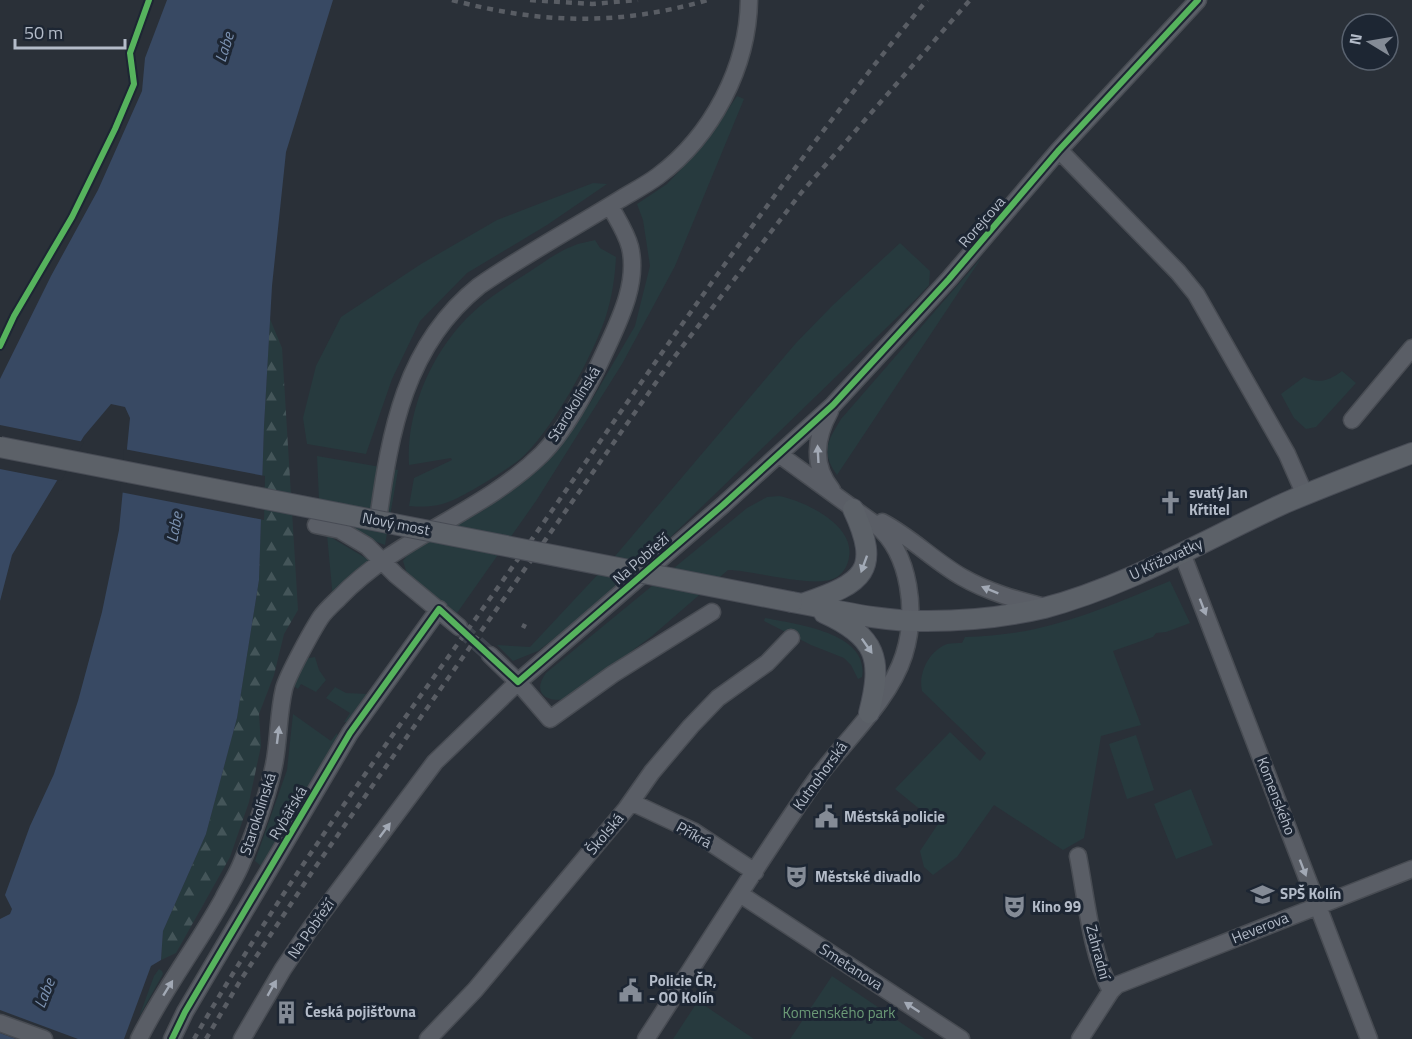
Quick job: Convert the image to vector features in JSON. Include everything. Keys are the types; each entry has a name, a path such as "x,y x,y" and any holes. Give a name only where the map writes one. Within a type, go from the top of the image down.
{"main road":[{"name":"Nový most","path":"0,447 797,603"},
{"name":"U Křižovatky","path":"797,603 909,621 981,618 1021,613 1101,589 1305,495 1412,453"},
{"path":"797,603 841,590 860,574 868,556 866,536 847,504"},
{"path":"797,603 847,625 872,650 876,663 876,678 869,713"}],"street":[{"path":"378,520 385,471 410,376 428,342 445,318 464,298 496,274 658,176 686,150 710,120 728,90 742,52 749,15 749,0"},
{"name":"Rorejcova","path":"780,455 833,405 949,279 1059,150 1198,0"},
{"path":"1059,150 1178,272 1196,294 1287,454 1305,495"},
{"name":"Starokolínská","path":"139,1039 208,926 241,866 264,805 274,764 284,688 321,616 357,580 381,561 511,480 544,452 561,430 592,378 618,323 629,289 632,267 630,248 610,206"},
{"path":"1352,420 1412,348"},
{"path":"833,405 821,431 817,454 825,480 847,504"},
{"path":"780,455 847,504 895,529 961,577 1002,595 1045,607"},
{"name":"Na Pobřeží","path":"242,1039 283,969 310,929 435,762 518,682 780,455"},
{"name":"Kutnohorská","path":"646,1039 827,764 885,693 899,667 906,647 909,621 904,568 896,547 885,532 847,504"},
{"path":"316,525 351,535 367,546 381,561 459,627"},
{"name":"Komenského","path":"1182,553 1369,1039"},
{"name":"Rybářská","path":"172,1039 185,1012 350,733 439,609"},
{"path":"490,655 518,682 550,719 613,674 712,612"},
{"name":"Školská","path":"428,1039 482,981 691,726 718,698 767,663 791,638"},
{"name":"Příkrá","path":"631,802 693,831 755,872"},
{"name":"Zahradní","path":"1078,856 1102,976 1111,991 1080,1039"},
{"name":"Heverova","path":"1111,991 1124,982 1412,869"},
{"name":"Smetanova","path":"740,894 961,1039"},
{"path":"0,1023 44,1039"}],"green space":[{"path":"737,96 744,99 675,266 622,364 536,501 457,613 407,574 403,561 413,547 482,511 542,466 590,403 635,326 650,266 643,220 637,204 667,184 703,146"},
{"path":"593,183 607,184 547,225 467,273 420,321 392,379 366,454 307,444 303,418 316,366 341,317 421,264 497,220"},
{"path":"595,240 600,248 616,257 608,309 592,351 570,393 544,432 519,460 462,495 438,505 409,506 414,478 452,460 451,458 409,465 409,445 416,406 441,350 466,319 496,294 561,251"},
{"path":"900,243 930,271 929,285 614,592 538,651 513,661 497,645 530,647 616,555 796,343"},
{"path":"982,257 837,475 827,453 832,434 841,419"},
{"path":"270,319 282,348 298,610 284,634 274,675 259,714 261,746 249,802 230,857 176,953 161,960 163,931 206,834 237,718 259,580"},
{"path":"1342,371 1356,383 1316,427 1306,429 1294,418 1281,394 1304,377 1324,380"},
{"path":"317,456 398,470 385,545 320,521"},
{"path":"779,496 802,503 826,516 844,535 849,545 848,563 837,577 815,581 728,570 652,636 567,699 553,699 543,695 540,686 546,673 747,508 767,497"},
{"path":"327,535 369,560 333,600 333,599"},
{"path":"1170,581 1190,623 1166,632 1156,633 1153,637 1113,651 1141,725 1101,736 1084,838 1063,850 994,805 957,857 933,875 924,867 920,851 938,824 895,789 950,732 980,761 986,753 922,691 923,670 930,657 947,644 962,643 965,637 1026,631 1052,625 1103,608"},
{"path":"765,618 811,627 842,640 854,650 861,662 862,677 858,679 851,665 844,658 811,645 764,621"},
{"path":"315,657 319,670 326,680 316,692 301,684 298,689 294,686 302,659"},
{"path":"335,687 346,693 367,694 347,722 344,722 350,713 326,698"},
{"path":"293,714 331,741 337,733 339,739 261,866 255,861 287,770"},
{"path":"1136,735 1154,790 1127,799 1109,744"},
{"path":"1191,789 1213,845 1176,859 1154,804"},
{"path":"159,969 163,974 139,1017 154,976"},
{"name":"Komenského park","path":"832,976 925,1039 790,1039"},
{"name":"Komenského park","path":"698,1001 754,1039 673,1039"}],"water":[{"name":"Labe","path":"167,0 333,0 286,152 272,286 264,426 259,580 237,718 206,834 163,931 161,960 151,966 124,1039 0,1039 0,919 10,914 12,909 5,895 30,826 54,774 78,701 102,612 119,530 130,418 125,407 111,404 84,436 12,555 0,601 0,379 51,276 98,190 142,91 145,58"}],"pier":[{"path":"0,425 84,442 61,481 0,469"},
{"path":"124,449 265,476 264,520 120,492"},
{"path":"0,1010 78,1039 16,1039 0,1033"}],"tunnel":[{"path":"459,627 490,655"}],"railway":[{"path":"452,0 517,14 580,19 643,14 708,0"},
{"path":"530,0 592,4 638,0"},
{"path":"194,1039 231,976 311,853 670,342 821,134 927,0"},
{"path":"206,1039 240,981 314,869 669,364 801,193 970,0"},
{"path":"523,628 525,624"}],"cycle path":[{"path":"0,346 14,316 72,217 115,129 134,84 130,53 149,0"},
{"path":"172,1039 185,1012 350,733 439,609 518,682 723,505 833,405 949,279 1059,150 1198,0"}],"place":[{"name":"svatý Jan Křtitel","path":"1171,502"},
{"name":"Městská policie","path":"826,817"},
{"name":"Městské divadlo","path":"797,877"},
{"name":"SPŠ Kolín","path":"1262,894"},
{"name":"Kino 99","path":"1014,907"},
{"name":"Policie ČR, - OO Kolín","path":"631,990"},
{"name":"Česká pojišťovna","path":"287,1012"}]}
